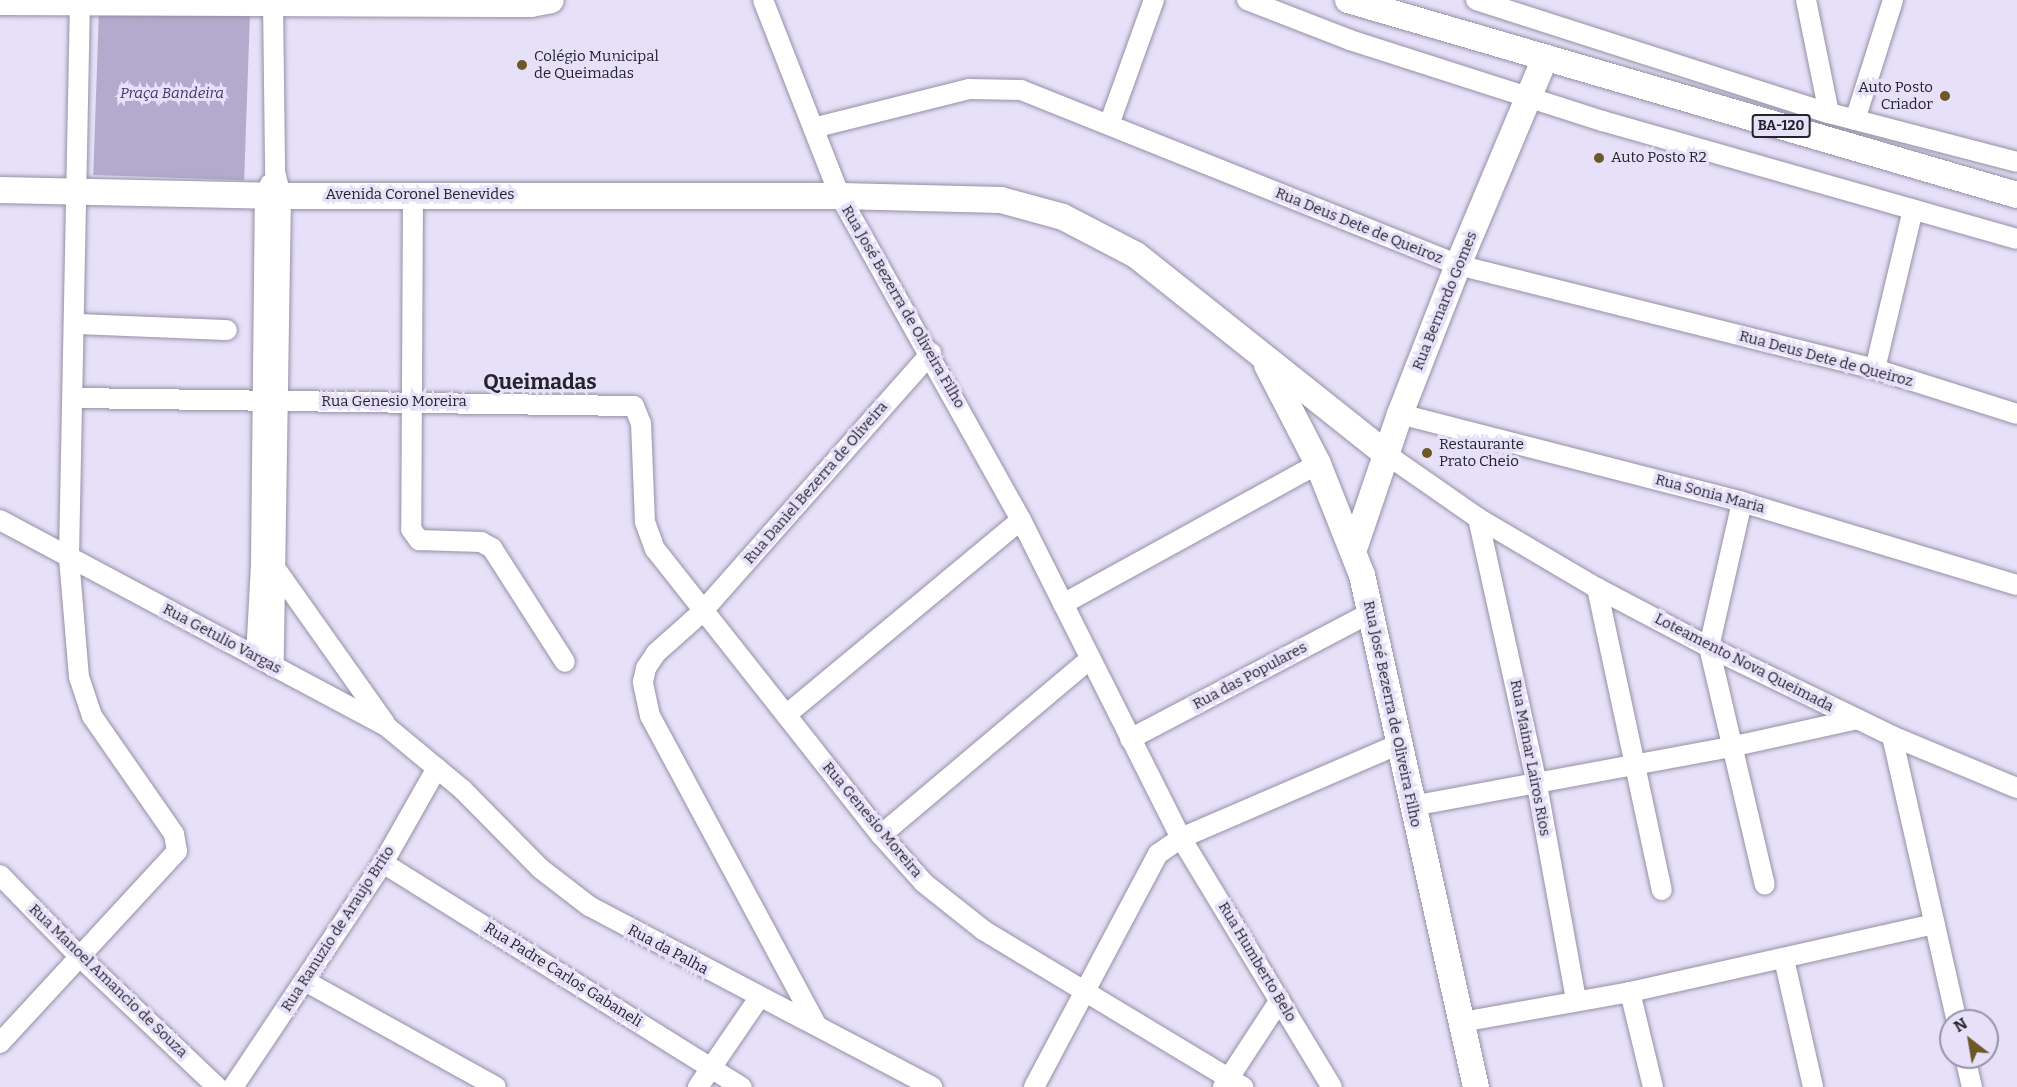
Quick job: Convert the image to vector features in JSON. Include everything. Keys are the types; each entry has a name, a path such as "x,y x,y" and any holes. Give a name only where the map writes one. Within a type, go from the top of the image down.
{"main road":[{"path":"0,2 505,2 550,0"},
{"name":"BA-120","path":"1348,0 2017,195"},
{"name":"Rua Bernardo Gomes","path":"1354,549 1400,414 1458,265 1545,58"},
{"name":"Avenida Coronel Benevides","path":"0,190 77,192 274,188 413,194 840,196"},
{"name":"Rua José Bezerra de Oliveira Filho","path":"840,196 1001,200 1063,217 1136,255 1217,316 1262,357 1386,454"},
{"name":"Rua José Bezerra de Oliveira Filho","path":"1262,357 1318,464 1354,549 1476,1087"}],"street":[{"path":"763,0 840,196"},
{"path":"1110,122 1154,0"},
{"path":"1247,0 1350,40 1529,96 2017,239"},
{"path":"1476,0 1829,113 2016,159"},
{"path":"1806,0 1829,113"},
{"path":"1855,120 1893,0"},
{"path":"0,1043 174,857 177,844 174,834 86,705 79,677 69,556 76,324 80,1"},
{"path":"273,1 272,402 278,572 274,667"},
{"name":"Rua Deus Dete de Queiroz","path":"813,128 934,97 997,87 1021,90 1110,122 1458,265 1875,369 2017,414"},
{"path":"413,194 411,529 419,540 481,542 492,548 565,662"},
{"name":"Rua José Bezerra de Oliveira Filho","path":"840,196 931,353 1020,520 1181,838"},
{"path":"1875,369 1913,210"},
{"path":"76,324 227,330"},
{"name":"Rua Daniel Bezerra de Oliveira","path":"702,612 931,353"},
{"name":"Rua Genesio Moreira","path":"73,398 634,406 641,423 648,534 702,612 881,835 950,906 1086,995"},
{"path":"256,657 272,402"},
{"name":"Rua Sonia Maria","path":"1400,414 1742,502 2017,585"},
{"name":"Loteamento Nova Queimada","path":"1386,454 1478,518 1597,588 1709,647 1892,736 2017,788"},
{"path":"1063,604 1318,464"},
{"path":"1742,502 1709,647 1730,747 1764,885"},
{"name":"Rua Mainar Lairos Rios","path":"1478,518 1537,785 1576,1000"},
{"name":"Rua Getulio Vargas","path":"0,520 386,726 437,768"},
{"path":"786,715 1020,520"},
{"path":"278,572 386,726"},
{"path":"1597,588 1662,890"},
{"path":"702,612 656,653 646,668 643,682 650,716 707,827 817,1026"},
{"name":"Rua das Populares","path":"1130,739 1370,613"},
{"path":"881,835 1090,659"},
{"path":"1412,806 1537,785 1857,719"},
{"path":"1892,736 1954,1009"},
{"path":"1034,1087 1086,995 1148,869 1158,854 1181,838 1399,744"},
{"name":"Rua Ranuzio de Araujo Brito","path":"233,1087 383,863 437,768"},
{"name":"Rua da Palha","path":"437,768 566,891 617,923 932,1087"},
{"name":"Rua Humberto Belo","path":"1181,838 1332,1087"},
{"name":"Rua Padre Carlos Gabaneli","path":"383,863 742,1087"},
{"name":"Rua Manoel Amancio de Souza","path":"0,875 80,957 217,1087"},
{"path":"1462,1022 1630,992 1934,924"},
{"path":"1784,959 1813,1087"},
{"path":"305,981 496,1087"},
{"path":"1630,992 1653,1087"},
{"path":"1086,995 1232,1084 1280,1000"},
{"path":"698,1087 759,998"},
{"path":"1968,1069 1972,1087"}],"green space":[{"name":"Praça Bandeira","path":"99,10 250,15 244,180 93,175"}],"place":[{"name":"Colégio Municipal de Queimadas","path":"522,65"},
{"name":"Auto Posto Criador","path":"1945,96"},
{"name":"Auto Posto R2","path":"1599,158"},
{"name":"Restaurante Prato Cheio","path":"1427,453"}],"district":[{"name":"Queimadas","path":"540,382"}]}
